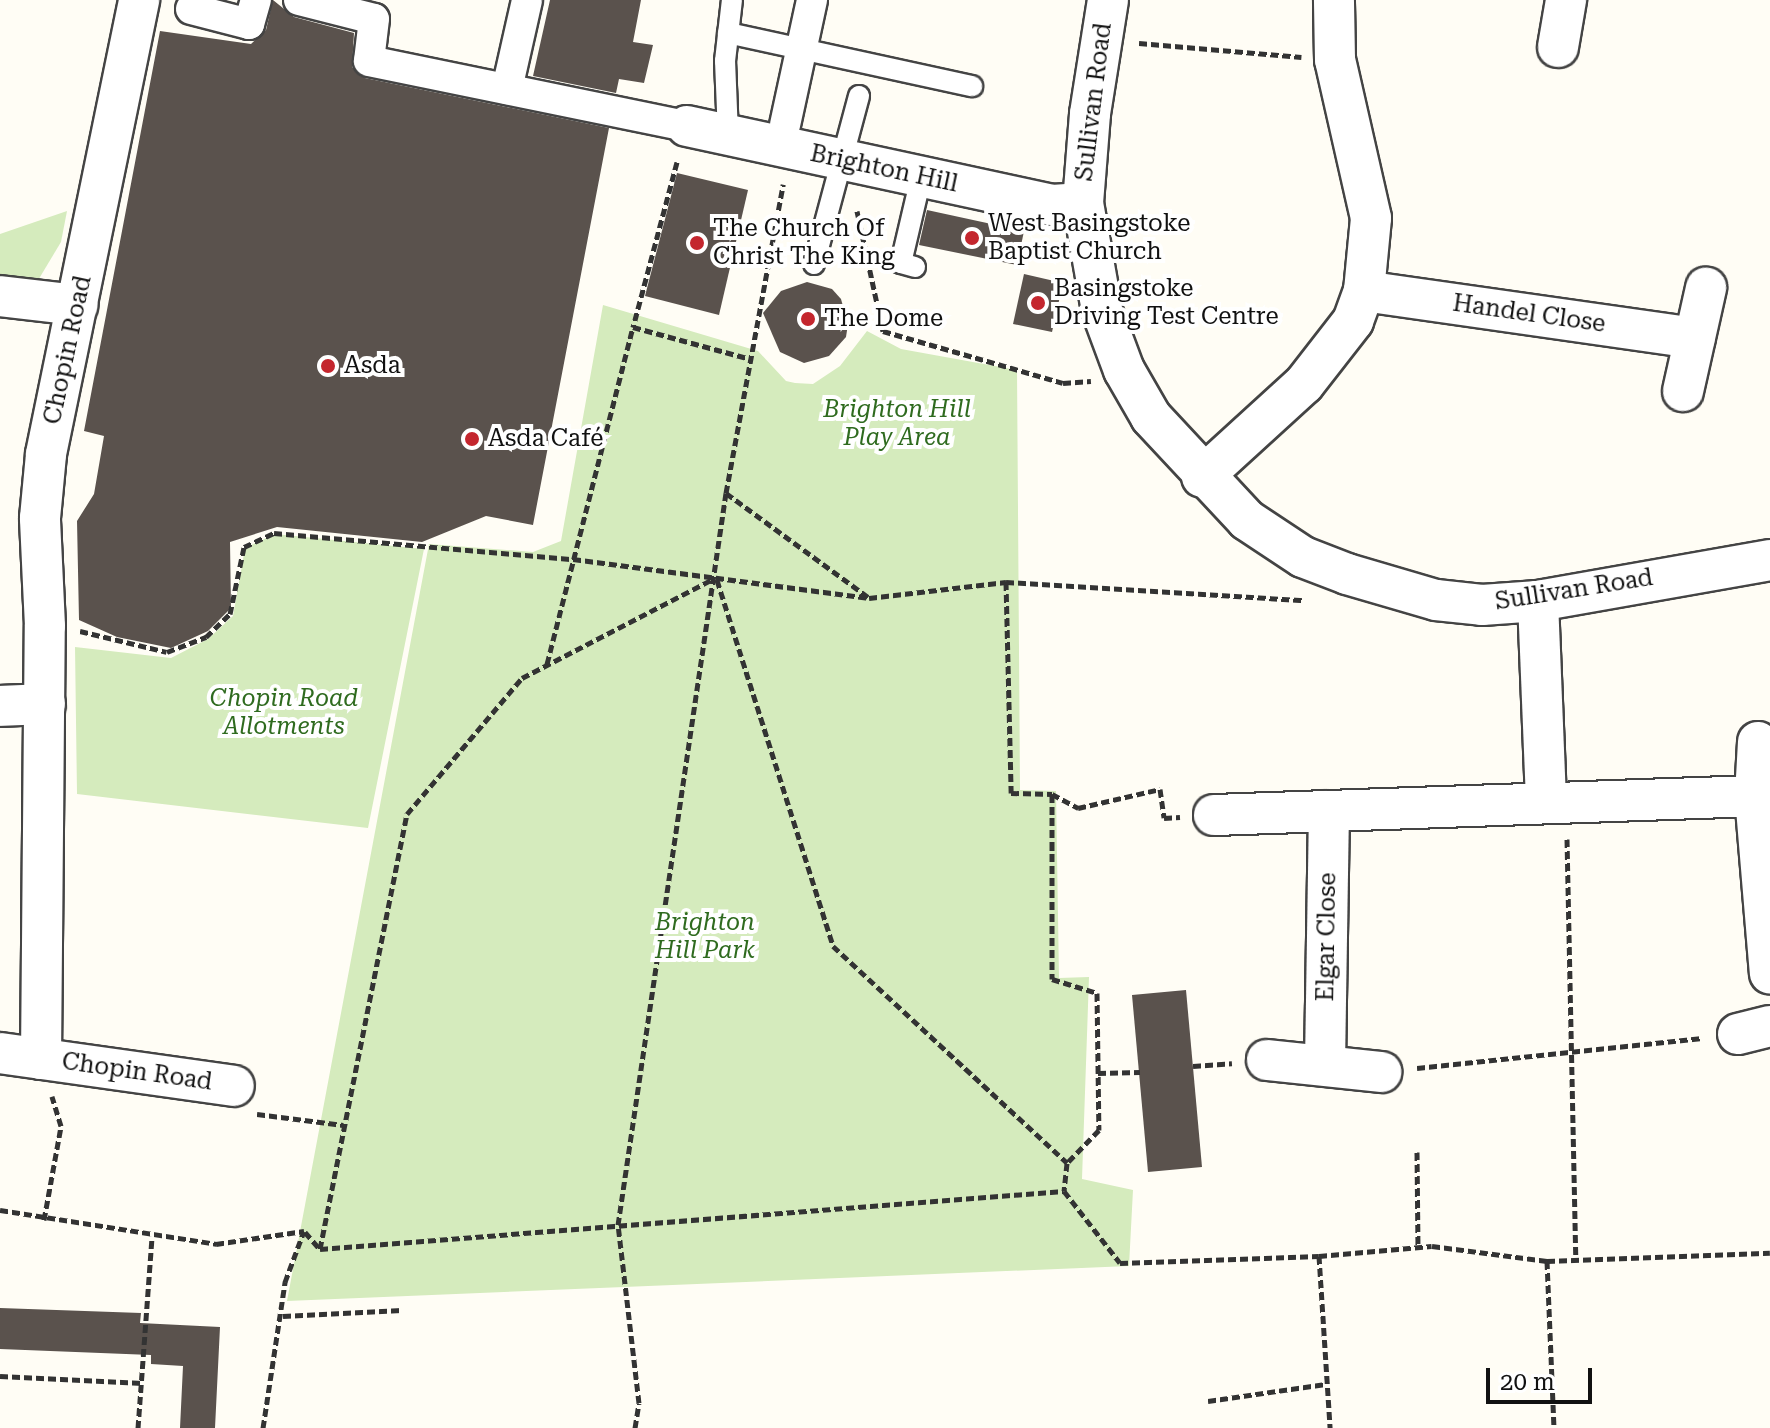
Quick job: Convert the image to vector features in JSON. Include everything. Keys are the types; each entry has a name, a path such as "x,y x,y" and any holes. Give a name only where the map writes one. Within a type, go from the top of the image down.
{"street":[{"name":"Chopin Road","path":"41,1059 45,704 40,518 46,454 139,0"},
{"path":"191,9 249,24 256,0"},
{"path":"507,89 527,0"},
{"path":"785,125 812,0"},
{"name":"Sullivan Road","path":"1108,0 1090,114 1083,203 1102,311 1124,370 1151,417 1202,477 1247,520 1303,557 1347,574 1436,600 1482,605 1538,601 1770,560"},
{"path":"1202,477 1304,384 1353,321 1364,291 1371,218 1335,60 1334,0"},
{"path":"1558,47 1566,0"},
{"path":"318,5 374,19 369,61 687,126"},
{"name":"Brighton Hill","path":"687,126 1052,205 1083,203"},
{"path":"1683,391 1706,288"},
{"name":"Handel Close","path":"1364,291 1695,338"},
{"path":"0,296 77,305"},
{"path":"1538,601 1557,803"},
{"path":"0,706 45,704"},
{"path":"1758,742 1755,796 1770,973"},
{"path":"1214,815 1755,796"},
{"name":"Elgar Close","path":"1325,1064 1329,811"},
{"name":"Chopin Road","path":"0,1053 234,1086"},
{"path":"1267,1060 1381,1072"}],"lane":[{"path":"728,135 728,33 732,0"},
{"path":"728,33 972,86"},
{"path":"814,264 859,96"},
{"path":"915,267 901,263 921,178"}],"path":[{"path":"1123,42 1335,60"},
{"path":"547,665 687,126"},
{"path":"635,1428 639,1403 618,1225 726,493 786,169"},
{"path":"857,207 883,331 1063,383 1104,380"},
{"path":"633,327 751,359"},
{"path":"726,493 869,598"},
{"path":"76,630 167,652 206,637 230,614 244,547 274,533 573,559 869,598 1006,582 1322,601"},
{"path":"320,1249 407,814 522,678 716,577"},
{"path":"716,577 833,946 1067,1163"},
{"path":"1006,582 1011,793 1052,794 1078,808 1160,789 1164,818 1214,815"},
{"path":"1052,794 1052,979 1097,993 1099,1130 1067,1163 1064,1191 1120,1263 1319,1256 1418,1246 1547,1261 1770,1253"},
{"path":"1557,803 1576,1259"},
{"path":"1381,1072 1754,1030"},
{"path":"1098,1073 1140,1072"},
{"path":"234,1086 228,1110 343,1125"},
{"path":"44,1220 61,1126"},
{"path":"1417,1152 1418,1246"},
{"path":"320,1249 1064,1191"},
{"path":"0,1210 152,1237 216,1244 304,1231"},
{"path":"304,1231 320,1249"},
{"path":"263,1428 283,1316 285,1282 304,1231"},
{"path":"138,1428 152,1237"},
{"path":"1319,1256 1330,1428"},
{"path":"1547,1261 1554,1428"},
{"path":"283,1316 402,1310"},
{"path":"0,1376 143,1383"},
{"path":"1208,1401 1326,1384"}],"green space":[{"path":"67,211 61,242 34,287 0,288 0,234"},
{"name":"Brighton Hill Park","path":"603,305 758,351 786,381 795,383 813,384 840,366 867,331 901,349 1017,370 1020,790 1056,791 1059,978 1089,977 1082,1179 1133,1190 1129,1266 287,1301 429,544 533,552 561,541"},
{"name":"Chopin Road Allotments","path":"275,534 424,549 368,828 77,794 75,647 171,658 208,639 233,616 245,548"}],"building":[{"name":"Asda","path":"273,0 294,17 354,33 352,67 365,78 609,128 533,525 486,516 422,542 277,527 230,542 231,608 208,631 171,648 117,637 79,620 77,521 94,494 104,436 84,431 160,31 251,44 266,30"},
{"path":"550,0 641,0 633,42 653,45 644,83 619,79 616,93 533,76"},
{"name":"The Church Of Christ The King","path":"677,173 748,190 719,315 645,296"},
{"name":"West Basingstoke Baptist Church","path":"927,210 1024,231 1017,265 919,245"},
{"name":"Basingstoke Driving Test Centre","path":"1024,274 1063,283 1052,332 1013,324"},
{"name":"The Dome","path":"807,282 832,289 841,299 848,324 846,337 829,356 804,363 780,352 763,313 781,291"},
{"path":"1186,990 1202,1167 1148,1172 1132,995"},
{"path":"0,1308 141,1313 140,1323 220,1327 215,1428 180,1428 183,1366 151,1364 151,1355 0,1349"}],"place":[{"name":"West Basingstoke Baptist Church","path":"972,238"},
{"name":"The Church Of Christ The King","path":"697,243"},
{"name":"Basingstoke Driving Test Centre","path":"1038,303"},
{"name":"The Dome","path":"808,319"},
{"name":"Asda","path":"328,366"},
{"name":"Asda Café","path":"472,439"}],"park label":[{"name":"Brighton Hill Play Area","path":"897,424"}]}
